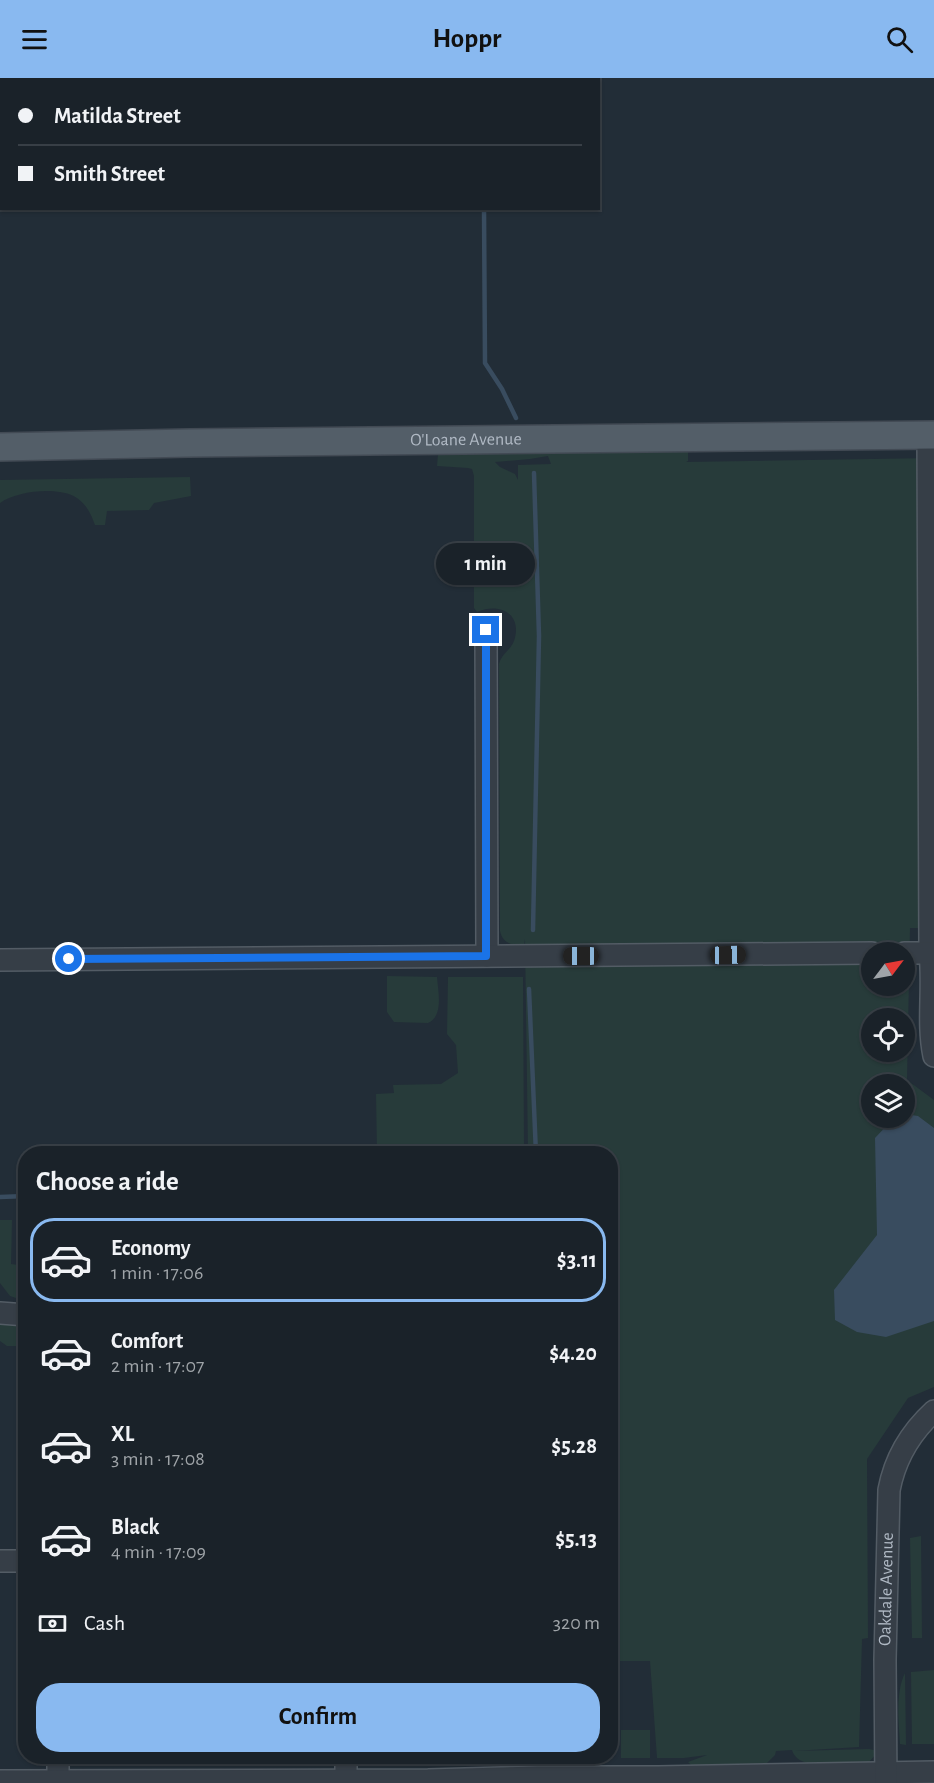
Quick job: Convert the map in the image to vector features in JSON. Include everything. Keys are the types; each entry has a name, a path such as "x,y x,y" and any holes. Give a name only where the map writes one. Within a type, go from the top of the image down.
{"main road":[{"name":"O'Loane Avenue","path":"0,447 198,442 931,435"}],"street":[{"path":"931,435 933,973 931,1042 934,1056"},
{"path":"486,630 486,956"},
{"path":"0,960 861,953"},
{"path":"915,953 932,953"},
{"path":"0,1313 18,1314"},
{"name":"Oakdale Avenue","path":"886,1779 885,1660 889,1490 891,1476 902,1449 918,1426 934,1411"},
{"path":"0,1560 18,1561"},
{"path":"58,1764 58,1780"},
{"path":"346,1764 346,1781"},
{"path":"0,1781 346,1781 558,1776 658,1780 886,1779 934,1772"}],"green space":[{"path":"688,449 688,461 686,462 934,458 934,928 910,928 910,942 861,942 861,996 909,996 908,1008 861,1008 861,1062 907,1062 907,1074 861,1074 861,1128 915,1128 915,1086 934,1100 934,1387 908,1398 867,1459 868,1638 862,1639 859,1747 794,1751 869,1749 879,1751 868,1763 825,1766 804,1762 796,1757 792,1750 776,1751 764,1766 692,1766 688,1762 707,1755 657,1758 650,1661 618,1661 618,1146 528,1146 525,939 524,946 512,944 503,939 500,931 499,664 514,641 516,632 515,624 508,613 494,609 477,612 474,608 474,476 472,469 437,466 438,454","holes":["548,456 551,464 518,465 518,480 515,474 495,462"]},
{"path":"190,477 191,496 154,503 149,510 107,511 105,525 95,525 88,510 77,498 60,492 27,493 0,503 0,480"},
{"path":"387,976 437,977 439,1003 433,1020 428,1023 394,1022 387,1012"},
{"path":"448,977 523,977 524,1146 377,1146 376,1094 394,1093 393,1085 441,1084 458,1073 456,1045 447,1034"},
{"path":"0,1220 12,1220 11,1264 18,1265 18,1299 10,1296 0,1283"},
{"path":"18,1322 18,1346 7,1346 0,1341 0,1323"},
{"path":"921,1536 922,1638 912,1638 910,1538"},
{"path":"934,1670 934,1744 912,1744 911,1672"},
{"path":"905,1673 906,1745 900,1744 898,1708"},
{"path":"621,1730 650,1730 650,1758 621,1758"}],"water":[{"path":"915,1116 934,1128 934,1321 886,1337 857,1332 835,1320 834,1290 877,1235 875,1138 884,1128 915,1128"}],"waterway":[{"path":"484,210 485,363 502,389 516,418"},
{"path":"533,930 539,636 534,473"},
{"path":"529,989 536,1146"},
{"path":"0,1197 18,1196"}],"route":[{"path":"69,959 486,956 486,630"}]}
